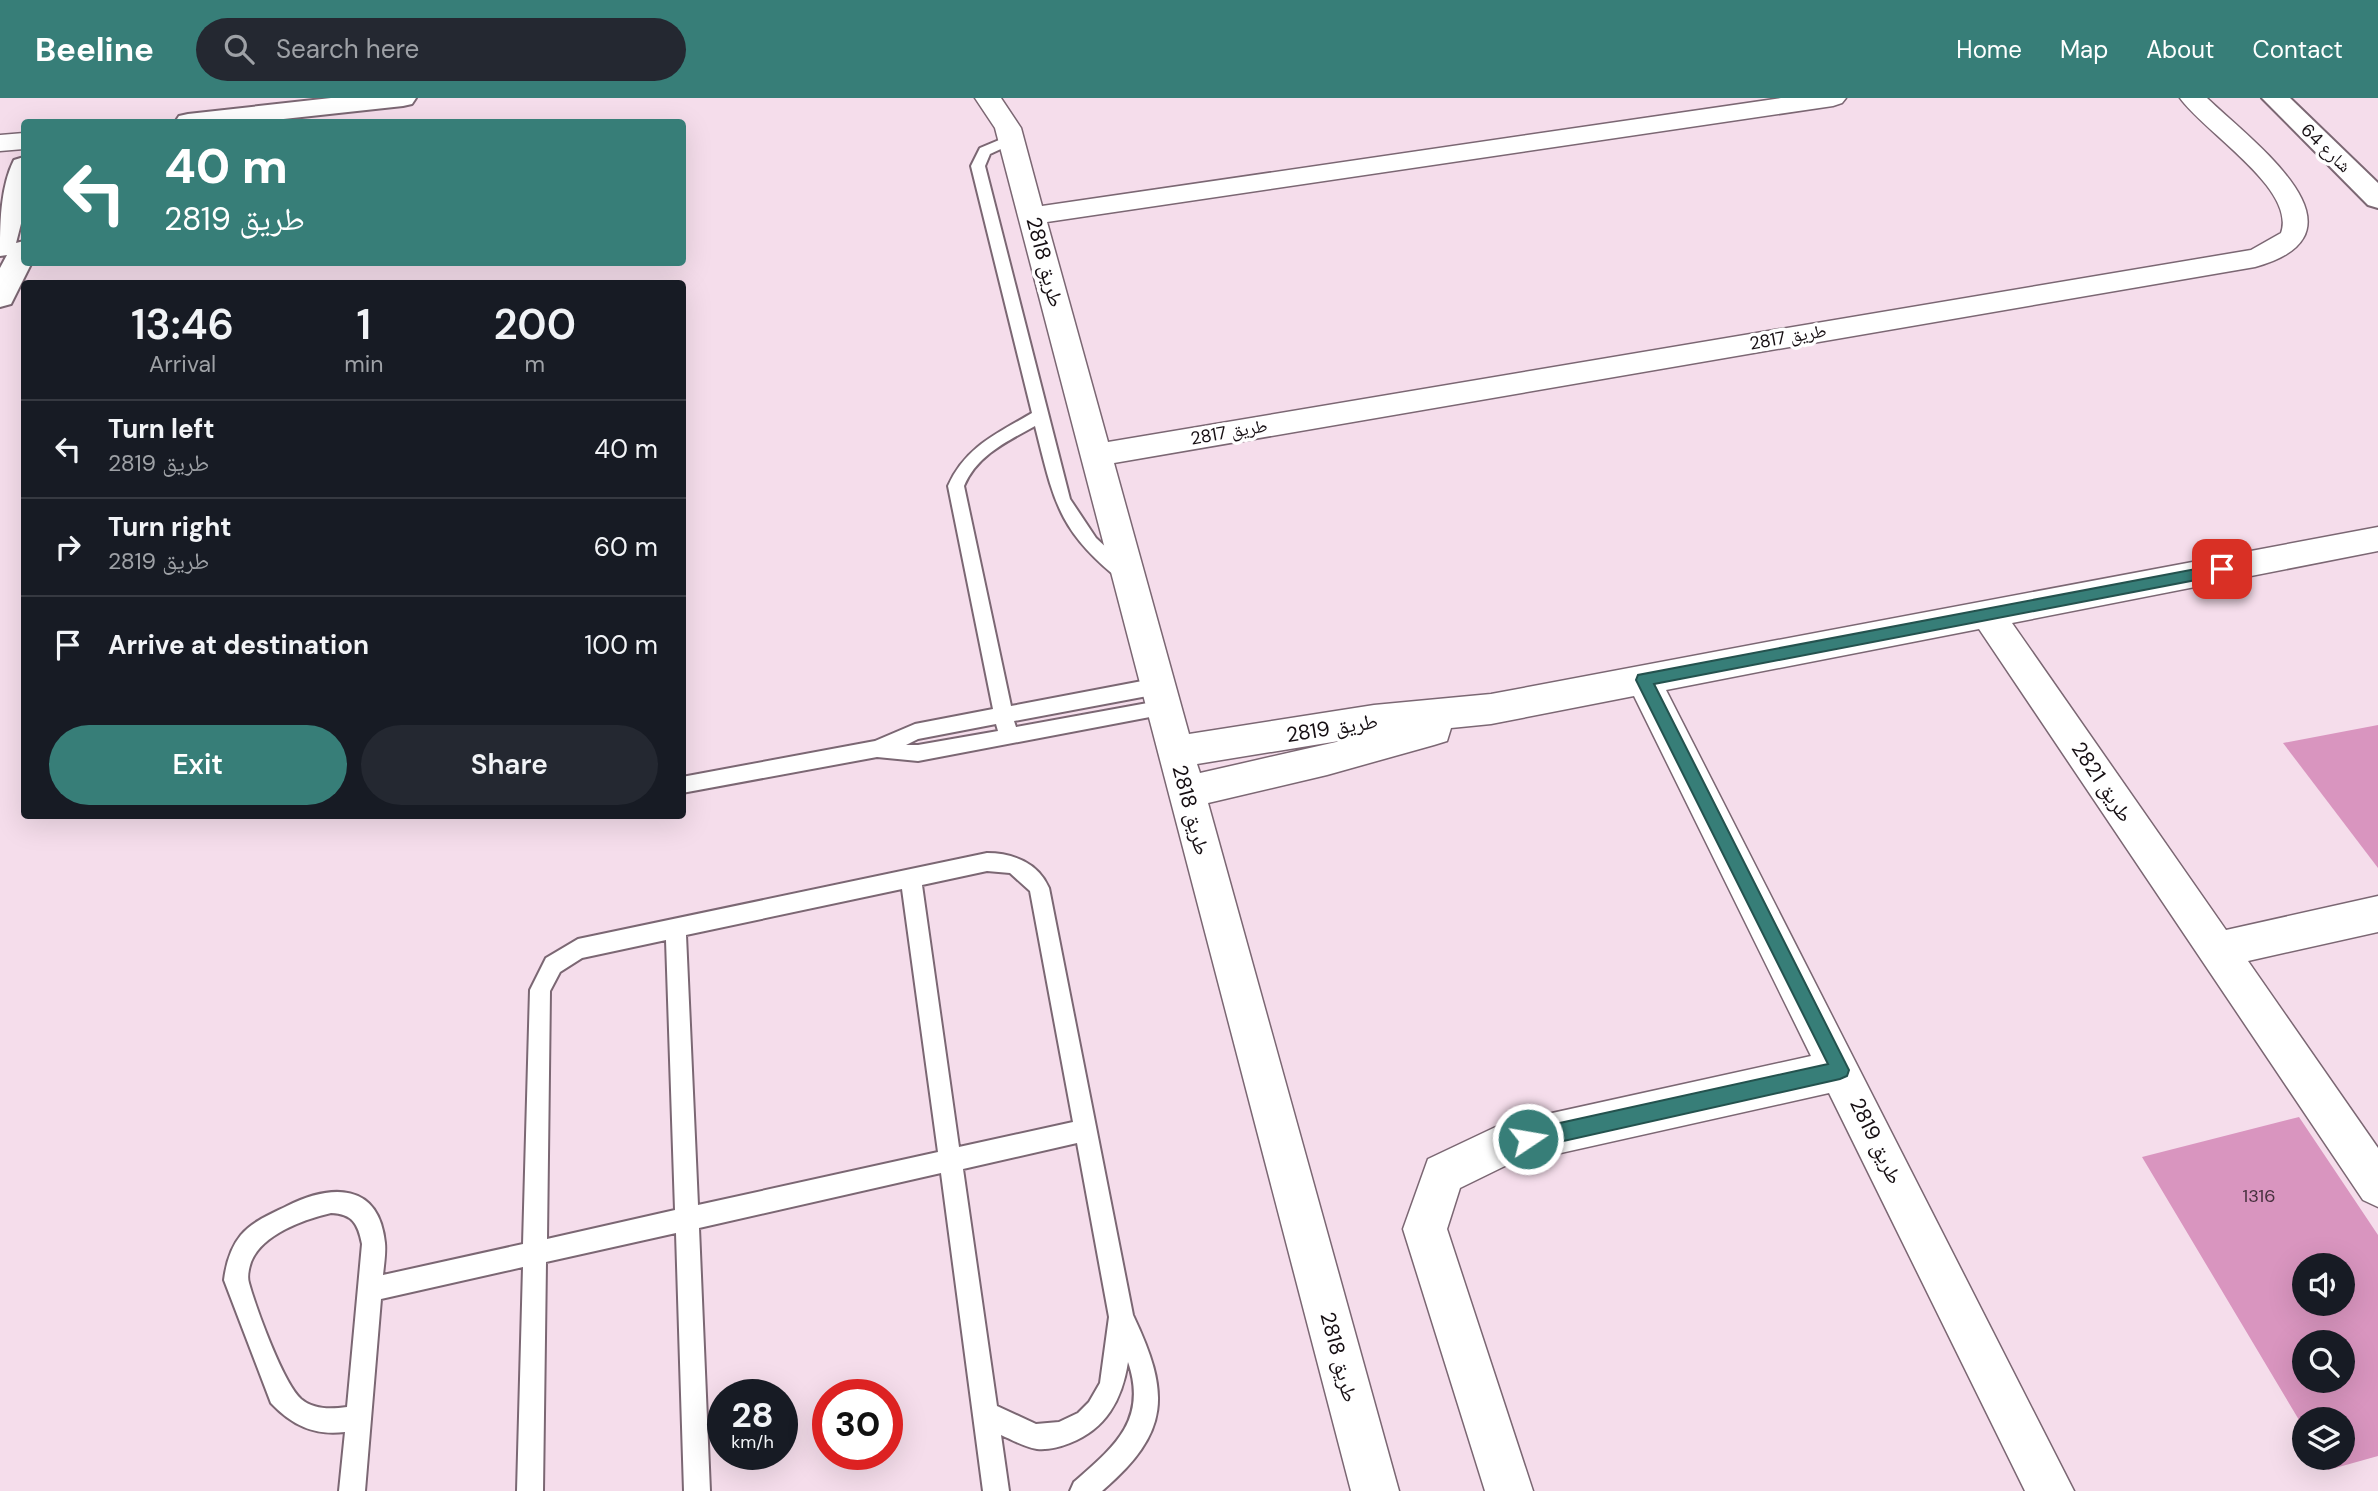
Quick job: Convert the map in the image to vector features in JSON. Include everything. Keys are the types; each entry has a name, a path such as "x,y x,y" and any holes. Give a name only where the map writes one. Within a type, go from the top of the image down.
{"street":[{"path":"215,119 403,98"},
{"name":"طريق 2818","path":"988,98 1010,122 1032,216 1375,1491"},
{"path":"1032,216 1833,98"},
{"name":"طريق 2817","path":"1096,455 2241,260 2275,252 2289,242 2297,230 2299,216 2293,200 2282,185 2193,98"},
{"name":"شارع 64","path":"2275,98 2378,199"},
{"path":"0,143 21,141"},
{"path":"0,247 21,176"},
{"path":"0,297 21,256"},
{"name":"طريق 2819","path":"1175,752 1374,720 1491,709 2378,540"},
{"name":"طريق 2821","path":"1987,614 2378,1185"},
{"name":"طريق 2819","path":"1644,680 2050,1491"},
{"name":"طريق 2819","path":"1186,792 1384,746 1491,709"},
{"path":"2217,950 2378,914"},
{"path":"1509,1491 1424,1229 1443,1174 1502,1145 1840,1070"}],"lane":[{"path":"1010,122 980,155 978,166 1041,415 1068,512 1094,550 1129,576"},
{"path":"1008,736 956,486 966,464 976,454 1041,415"},
{"path":"686,784 877,749 915,733 1004,715 1161,697"},
{"path":"877,749 918,753 1008,736 1161,697"},
{"path":"530,1491 540,990 553,965 578,948 999,862 1012,864 1033,878 1039,888 1121,1317 1145,1370 1146,1412 1139,1432 1115,1465 1083,1491"},
{"path":"911,878 996,1491"},
{"path":"676,929 697,1491"},
{"path":"369,1290 1086,1130"},
{"path":"352,1491 359,1418 369,1290 374,1244 372,1226 364,1212 350,1203 332,1200 312,1204 253,1239 237,1266 236,1280 281,1394 287,1402 312,1419 335,1421 359,1418"},
{"path":"986,1414 1036,1436 1059,1436 1081,1427 1099,1411 1111,1390 1121,1317"}],"building":[{"path":"2378,725 2378,868 2283,743"},
{"path":"2299,1117 2378,1235 2378,1456 2355,1462 2355,1407 2292,1408 2142,1157"}],"route":[{"path":"1528,1139 1840,1070 1644,680 2222,569"}]}
